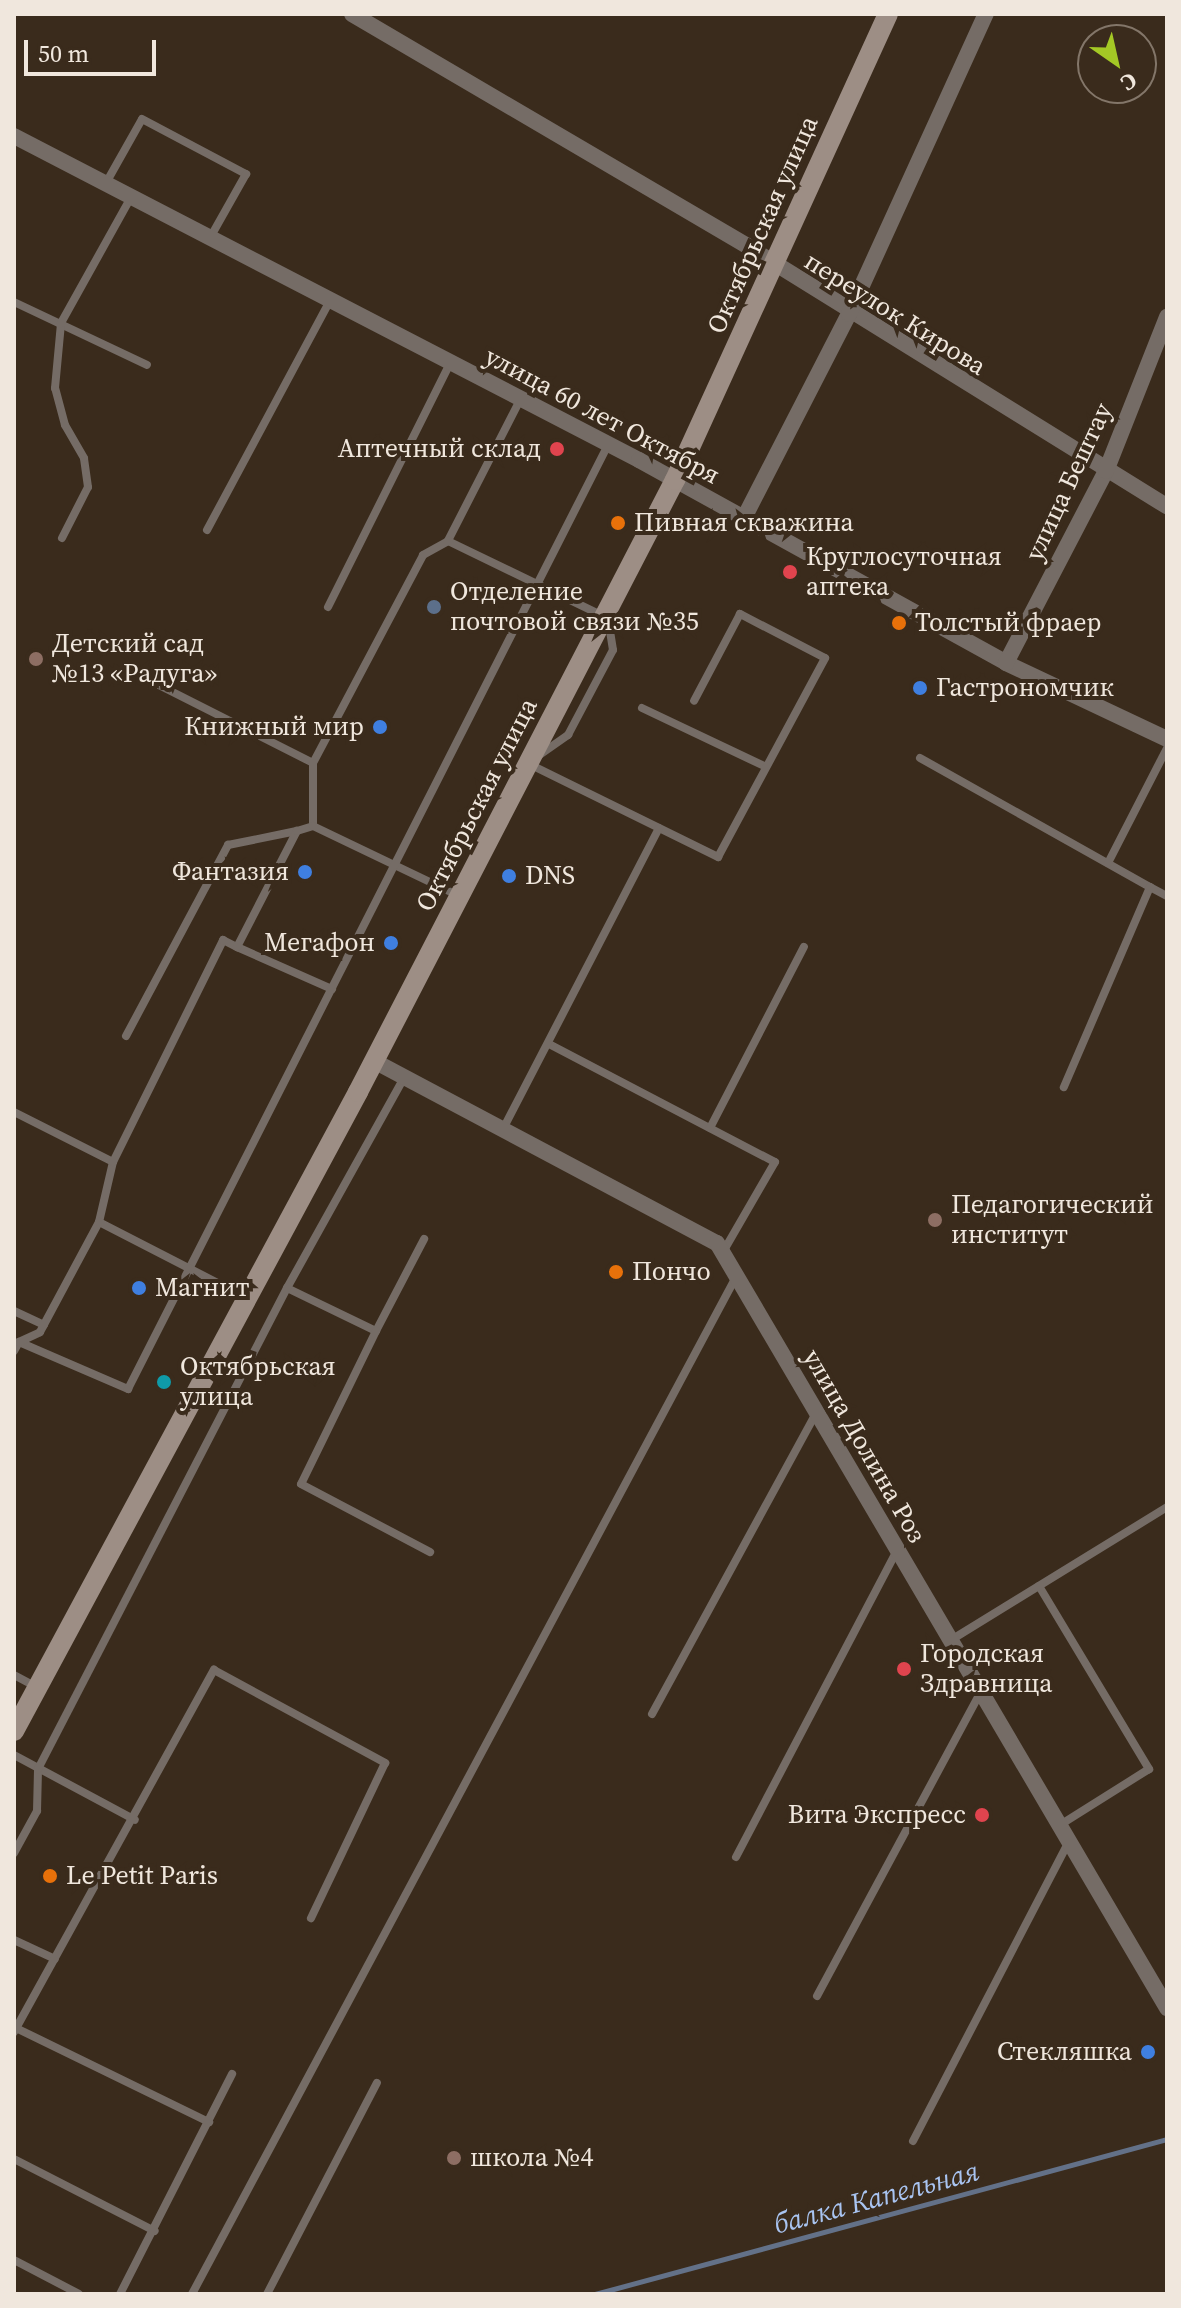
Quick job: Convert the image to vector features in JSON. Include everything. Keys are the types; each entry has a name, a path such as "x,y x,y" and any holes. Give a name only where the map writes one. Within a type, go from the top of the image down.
{"main road":[{"name":"Октябрьская улица","path":"14,1731 374,1061 675,480 888,14"}],"street":[{"name":"переулок Кирова","path":"352,14 747,246 772,266 849,314 1167,506"},
{"path":"744,518 849,314 986,14"},
{"name":"улица 60 лет Октября","path":"14,136 675,480 1006,663 1167,739"},
{"name":"улица Бештау","path":"1006,663 1106,471 1167,317"},
{"name":"улица Долина Роз","path":"374,1061 717,1243 1167,2008"}],"lane":[{"path":"106,184 142,119 246,174 210,238"},
{"path":"62,538 88,487 84,458 65,425 55,388 61,323 131,197"},
{"path":"207,530 330,301"},
{"path":"14,302 147,365"},
{"path":"328,607 450,363"},
{"path":"313,826 313,763 423,555 448,541 520,400"},
{"path":"19,1342 128,1389 608,445"},
{"path":"448,541 537,585 606,614"},
{"path":"528,764 718,857 825,658 740,614 694,701"},
{"path":"135,673 313,763"},
{"path":"642,708 766,767"},
{"path":"1108,863 1167,748"},
{"path":"920,758 1167,896"},
{"path":"126,1036 228,845 313,826 459,896"},
{"path":"503,1129 659,828"},
{"path":"237,947 297,831"},
{"path":"1064,1087 1150,887"},
{"path":"14,1351 19,1342 44,1325 99,1222 113,1162 223,940 332,989"},
{"path":"710,1128 804,947"},
{"path":"549,1044 775,1162 723,1253"},
{"path":"14,1853 37,1811 38,1769 287,1288 405,1077"},
{"path":"14,1112 113,1162"},
{"path":"99,1222 246,1298"},
{"path":"424,1239 301,1484 430,1552"},
{"path":"192,2294 737,1276"},
{"path":"287,1288 376,1331"},
{"path":"14,1311 44,1325"},
{"path":"652,1714 817,1412"},
{"path":"951,1640 1167,1507"},
{"path":"736,1857 897,1550"},
{"path":"1039,1586 1149,1769 1060,1825"},
{"path":"209,2122 15,2030 135,1820 214,1670 385,1763 311,1918"},
{"path":"14,1675 38,1687"},
{"path":"817,1996 981,1692"},
{"path":"14,1755 135,1820"},
{"path":"913,2141 1069,1841"},
{"path":"14,1940 55,1959"},
{"path":"120,2294 155,2231 232,2074"},
{"path":"267,2294 377,2083"},
{"path":"14,2159 155,2231"},
{"path":"14,2260 79,2294"}],"waterway":[{"name":"балка Капельная","path":"595,2294 1167,2139"}],"place":[{"name":"Аптечный склад","path":"557,449"},
{"name":"Пивная скважина","path":"618,523"},
{"name":"Круглосуточная аптека","path":"790,572"},
{"name":"Отделение почтовой связи №35","path":"434,607"},
{"name":"Толстый фраер","path":"899,623"},
{"name":"Детский сад №13 «Радуга»","path":"36,659"},
{"name":"Гастрономчик","path":"920,688"},
{"name":"Книжный мир","path":"380,727"},
{"name":"Фантазия","path":"305,872"},
{"name":"DNS","path":"509,876"},
{"name":"Мегафон","path":"391,943"},
{"name":"Педагогический институт","path":"935,1220"},
{"name":"Пончо","path":"616,1272"},
{"name":"Магнит","path":"139,1288"},
{"name":"Октябрьская улица","path":"164,1382"},
{"name":"Городская Здравница","path":"904,1669"},
{"name":"Вита Экспресс","path":"982,1815"},
{"name":"Le Petit Paris","path":"50,1876"},
{"name":"Стекляшка","path":"1148,2052"},
{"name":"школа №4","path":"454,2158"}]}
